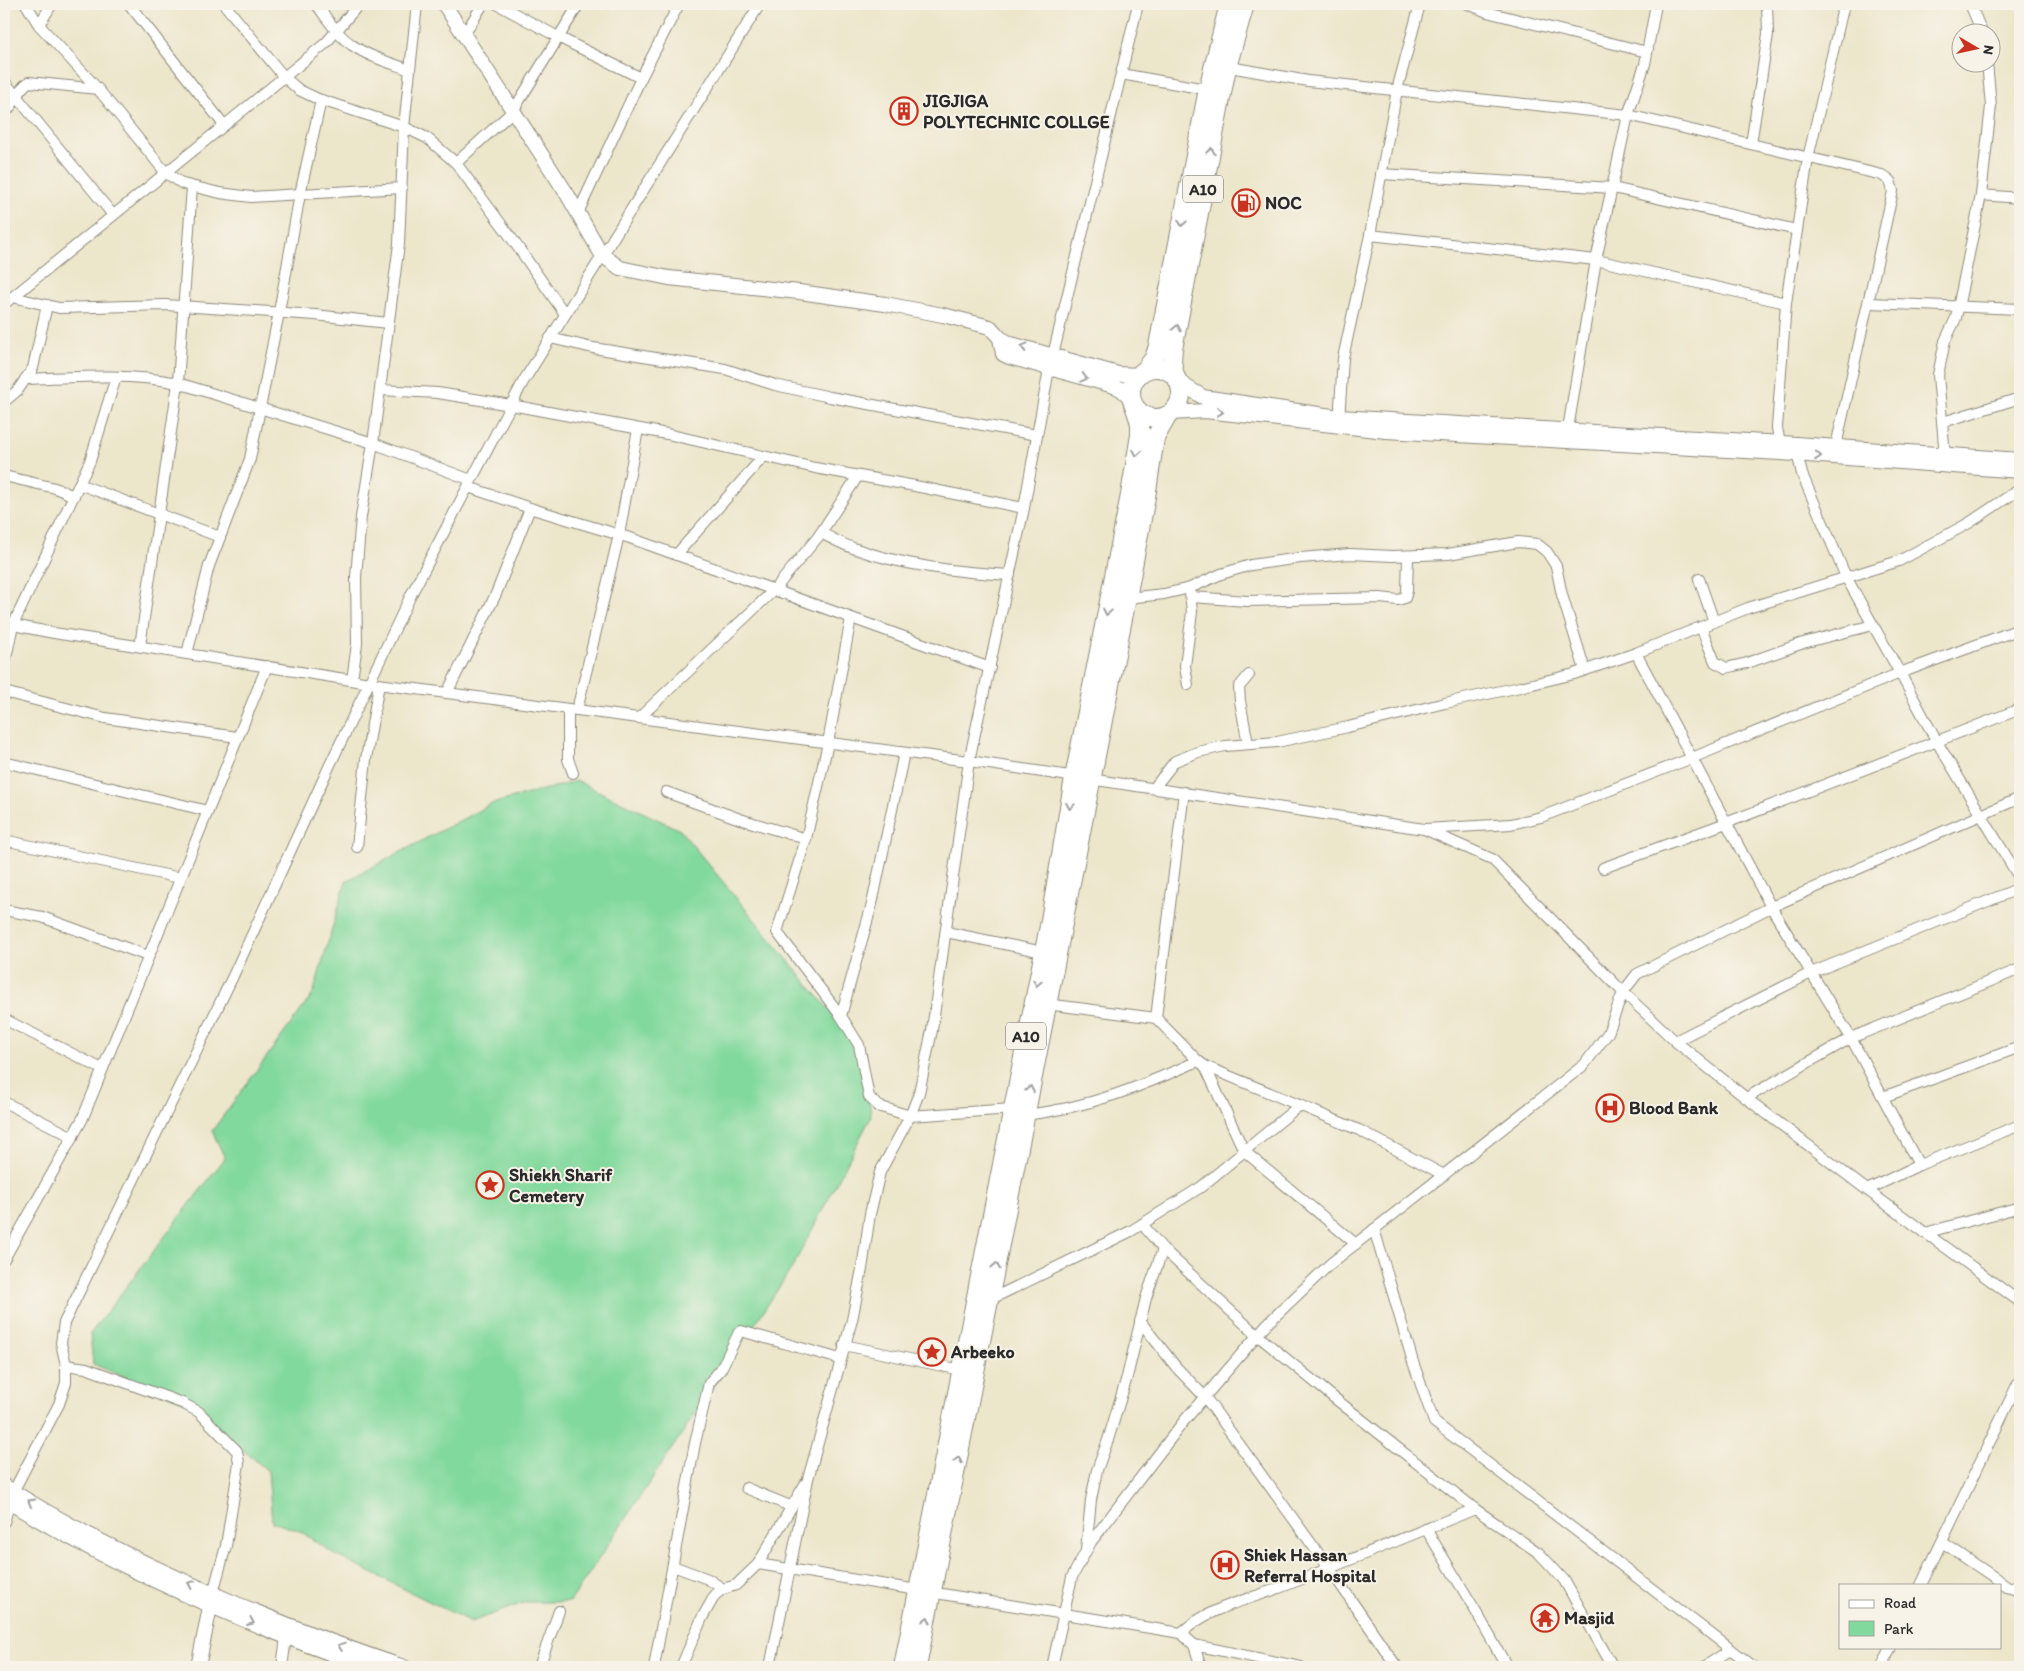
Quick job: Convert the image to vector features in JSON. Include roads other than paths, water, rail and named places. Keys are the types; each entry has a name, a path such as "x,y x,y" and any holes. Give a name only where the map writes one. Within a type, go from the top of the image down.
{"highway":[{"name":"A10","path":"903,1667 925,1592 1018,1112 1044,952 1082,779 1127,598 1155,438 1180,399 1181,391 1172,361 1172,349 1220,65 1228,4"},
{"name":"A10","path":"1220,65 1245,4"},
{"name":"A10","path":"1018,1112 1046,1004 1140,436 1140,422 1133,402 1131,388 1154,358 1158,346 1215,91"},
{"path":"1142,372 1161,368 1176,378"},
{"path":"1133,402 1147,416 1155,418 1169,414"},
{"name":"A10","path":"917,1667 925,1592 961,1370 981,1304"}],"main road":[{"path":"444,4 578,213 602,254 620,268 669,278 809,293 943,315 990,327 1000,338 1011,344 1118,374 1142,372"},
{"path":"1000,338 1003,354 1009,357 1114,386 1133,402"},
{"path":"1176,378 1204,398 1386,431 1567,435 1789,448 2020,471"},
{"path":"1169,414 1205,410 1339,422"},
{"path":"1789,448 1836,446 1946,456 2020,460"},
{"path":"8,1495 130,1568 211,1599 404,1667"},
{"path":"211,1599 286,1638 368,1667"},
{"path":"198,1667 211,1599"}],"street":[{"path":"26,4 39,26 98,89 166,172 183,184 252,197 402,188"},
{"path":"39,26 52,4"},
{"path":"129,4 224,126"},
{"path":"224,4 284,77 299,90 321,100 404,127 427,138 456,163 565,314"},
{"path":"316,4 352,45 410,70"},
{"path":"4,303 326,43 359,4"},
{"path":"352,680 357,644 356,577 361,517 373,444 399,244 404,127 416,4"},
{"path":"464,35 483,4"},
{"path":"497,4 640,78"},
{"path":"456,163 513,111 579,4"},
{"path":"578,213 640,78 679,4"},
{"path":"4,1522 8,1495 58,1404 66,1383 66,1365 61,1343 64,1323 374,683 412,593 511,404 602,254 760,4"},
{"path":"1053,355 1138,4"},
{"path":"1339,422 1343,358 1370,235 1398,90 1420,4"},
{"path":"1468,4 1487,12 1647,52"},
{"path":"1567,435 1596,260 1628,115 1647,52 1656,4"},
{"path":"1751,144 1768,34 1767,4"},
{"path":"1844,4 1808,158 1786,303 1777,428 1802,474 1846,577 1937,742 2020,879"},
{"path":"1970,4 1978,22"},
{"path":"1220,65 1308,81 1628,115 1882,175 1890,181 1893,191 1836,446"},
{"path":"1946,456 1938,375 1945,341 1956,318 1959,306 1981,195 1991,106 1988,72"},
{"path":"1121,74 1215,91"},
{"path":"4,81 113,215"},
{"path":"4,114 10,109 21,87 29,82 98,89"},
{"path":"187,654 209,566 245,475 279,312 300,194 321,100"},
{"path":"1381,174 1613,188 1797,230"},
{"path":"140,646 178,383 192,187"},
{"path":"1981,195 2020,198"},
{"path":"1370,235 1596,260 1786,303"},
{"path":"13,297 59,308 182,306 279,312 388,323"},
{"path":"1869,302 2020,309"},
{"path":"4,402 18,390 33,368 47,305"},
{"path":"550,338 593,348 725,369 775,385 830,397 1037,435"},
{"path":"770,1667 788,1570 808,1479 852,1320 870,1214 880,1172 910,1116 919,1093 932,1030 969,761 1024,508 1049,369"},
{"path":"25,379 78,377 160,379 260,407 373,444 530,508 619,535 990,668"},
{"path":"4,667 8,623 90,462 116,378"},
{"path":"380,390 438,393 511,404 638,429 763,457 1024,508"},
{"path":"1943,422 2020,398"},
{"path":"573,773 568,759 573,709 619,535 638,429"},
{"path":"676,555 763,457"},
{"path":"4,476 55,488 74,496"},
{"path":"639,718 774,590 821,533 858,476"},
{"path":"79,484 220,537"},
{"path":"1154,788 1176,761 1198,752 1248,744 1277,742 1348,728 1445,703 1520,688 1585,670 1636,653 1748,608 1899,561 1968,523 2020,489"},
{"path":"447,693 496,594 530,508"},
{"path":"821,533 852,547 885,558 955,571 1010,575"},
{"path":"1191,592 1221,574 1251,565 1300,558 1350,554 1408,556 1448,554 1518,542 1537,544 1547,552 1556,566 1562,595 1585,670"},
{"path":"1127,598 1191,592 1247,601 1371,598 1398,600 1405,598 1407,591 1408,556"},
{"path":"1699,579 1714,622"},
{"path":"1188,685 1185,666 1192,612 1191,592"},
{"path":"851,618 828,743 806,838 777,932 841,1016 858,1045 869,1097 878,1106 910,1116 1056,1111 1095,1102 1201,1063 1359,1130 1444,1175"},
{"path":"8,623 352,680 969,761 1082,779 1184,792 1424,830 1511,824 1541,817 1900,673 2020,629"},
{"path":"1701,627 1716,662 1726,668 1747,663 1803,643 1873,625"},
{"path":"1636,653 1771,907 1851,1038 1919,1165"},
{"path":"4,1259 82,1120 267,666"},
{"path":"1248,744 1239,687 1249,675"},
{"path":"357,847 374,683"},
{"path":"4,692 105,718 237,737"},
{"path":"1603,868 1726,823 2020,709"},
{"path":"841,1016 874,894 904,753"},
{"path":"4,762 208,810"},
{"path":"666,792 740,819 806,838"},
{"path":"1156,1018 1184,792"},
{"path":"1052,1667 1072,1577 1085,1554 1137,1482 1205,1396 1258,1335 1330,1264 1584,1065 1608,1033 1623,992 1637,974 1771,907 2020,798"},
{"path":"1424,830 1492,859 1623,992 1675,1040 1746,1098 1867,1190 2018,1298"},
{"path":"4,840 180,878"},
{"path":"1675,1040 1811,973 2020,888"},
{"path":"4,910 42,917 148,956"},
{"path":"946,932 1044,952"},
{"path":"1746,1098 1851,1038 2020,969"},
{"path":"1046,1004 1156,1018 1201,1063 1244,1151 1356,1244"},
{"path":"4,1019 102,1069"},
{"path":"1882,1098 2020,1048"},
{"path":"4,1102 73,1137"},
{"path":"981,1304 1131,1231 1201,1187 1300,1105"},
{"path":"1867,1190 1919,1165 2020,1126"},
{"path":"1925,1233 2020,1207"},
{"path":"1142,1224 1162,1248 1258,1335 1475,1509 1539,1553 1564,1580 1613,1667"},
{"path":"1374,1229 1413,1362 1434,1422 1754,1667"},
{"path":"1085,1554 1091,1500 1097,1470 1127,1377 1146,1298 1162,1248"},
{"path":"1140,1321 1176,1367 1205,1396 1329,1568 1397,1667"},
{"path":"654,1667 695,1443 709,1383 721,1369 739,1332 840,1359"},
{"path":"844,1345 961,1370"},
{"path":"66,1365 86,1368 182,1403 199,1412 237,1451 239,1463 226,1546 211,1599"},
{"path":"1921,1584 2020,1379"},
{"path":"681,1667 702,1618 715,1595 723,1589 736,1585 758,1564 790,1506 808,1479"},
{"path":"746,1488 790,1506"},
{"path":"1181,1633 1197,1619 1218,1609 1267,1593 1475,1509"},
{"path":"1426,1529 1507,1667"},
{"path":"1942,1542 2007,1586 2020,1590"},
{"path":"758,1564 1181,1633 1194,1645 1201,1667"},
{"path":"672,1566 708,1579 723,1589"},
{"path":"539,1667 559,1611"},
{"path":"282,1667 286,1638"},
{"path":"1194,1645 1301,1667"},
{"path":"1882,1667 1891,1648"},
{"path":"1704,1667 1730,1650"}],"place":[{"name":"JIGJIGA POLYTECHNIC COLLGE","path":"904,111"},
{"name":"NOC","path":"1246,203"},
{"name":"Blood Bank","path":"1610,1108"},
{"name":"Shiekh Sharif Cemetery","path":"490,1185"},
{"name":"Arbeeko","path":"932,1352"},
{"name":"Shiek Hassan Referral Hospital","path":"1225,1565"},
{"name":"Masjid","path":"1545,1618"}]}
